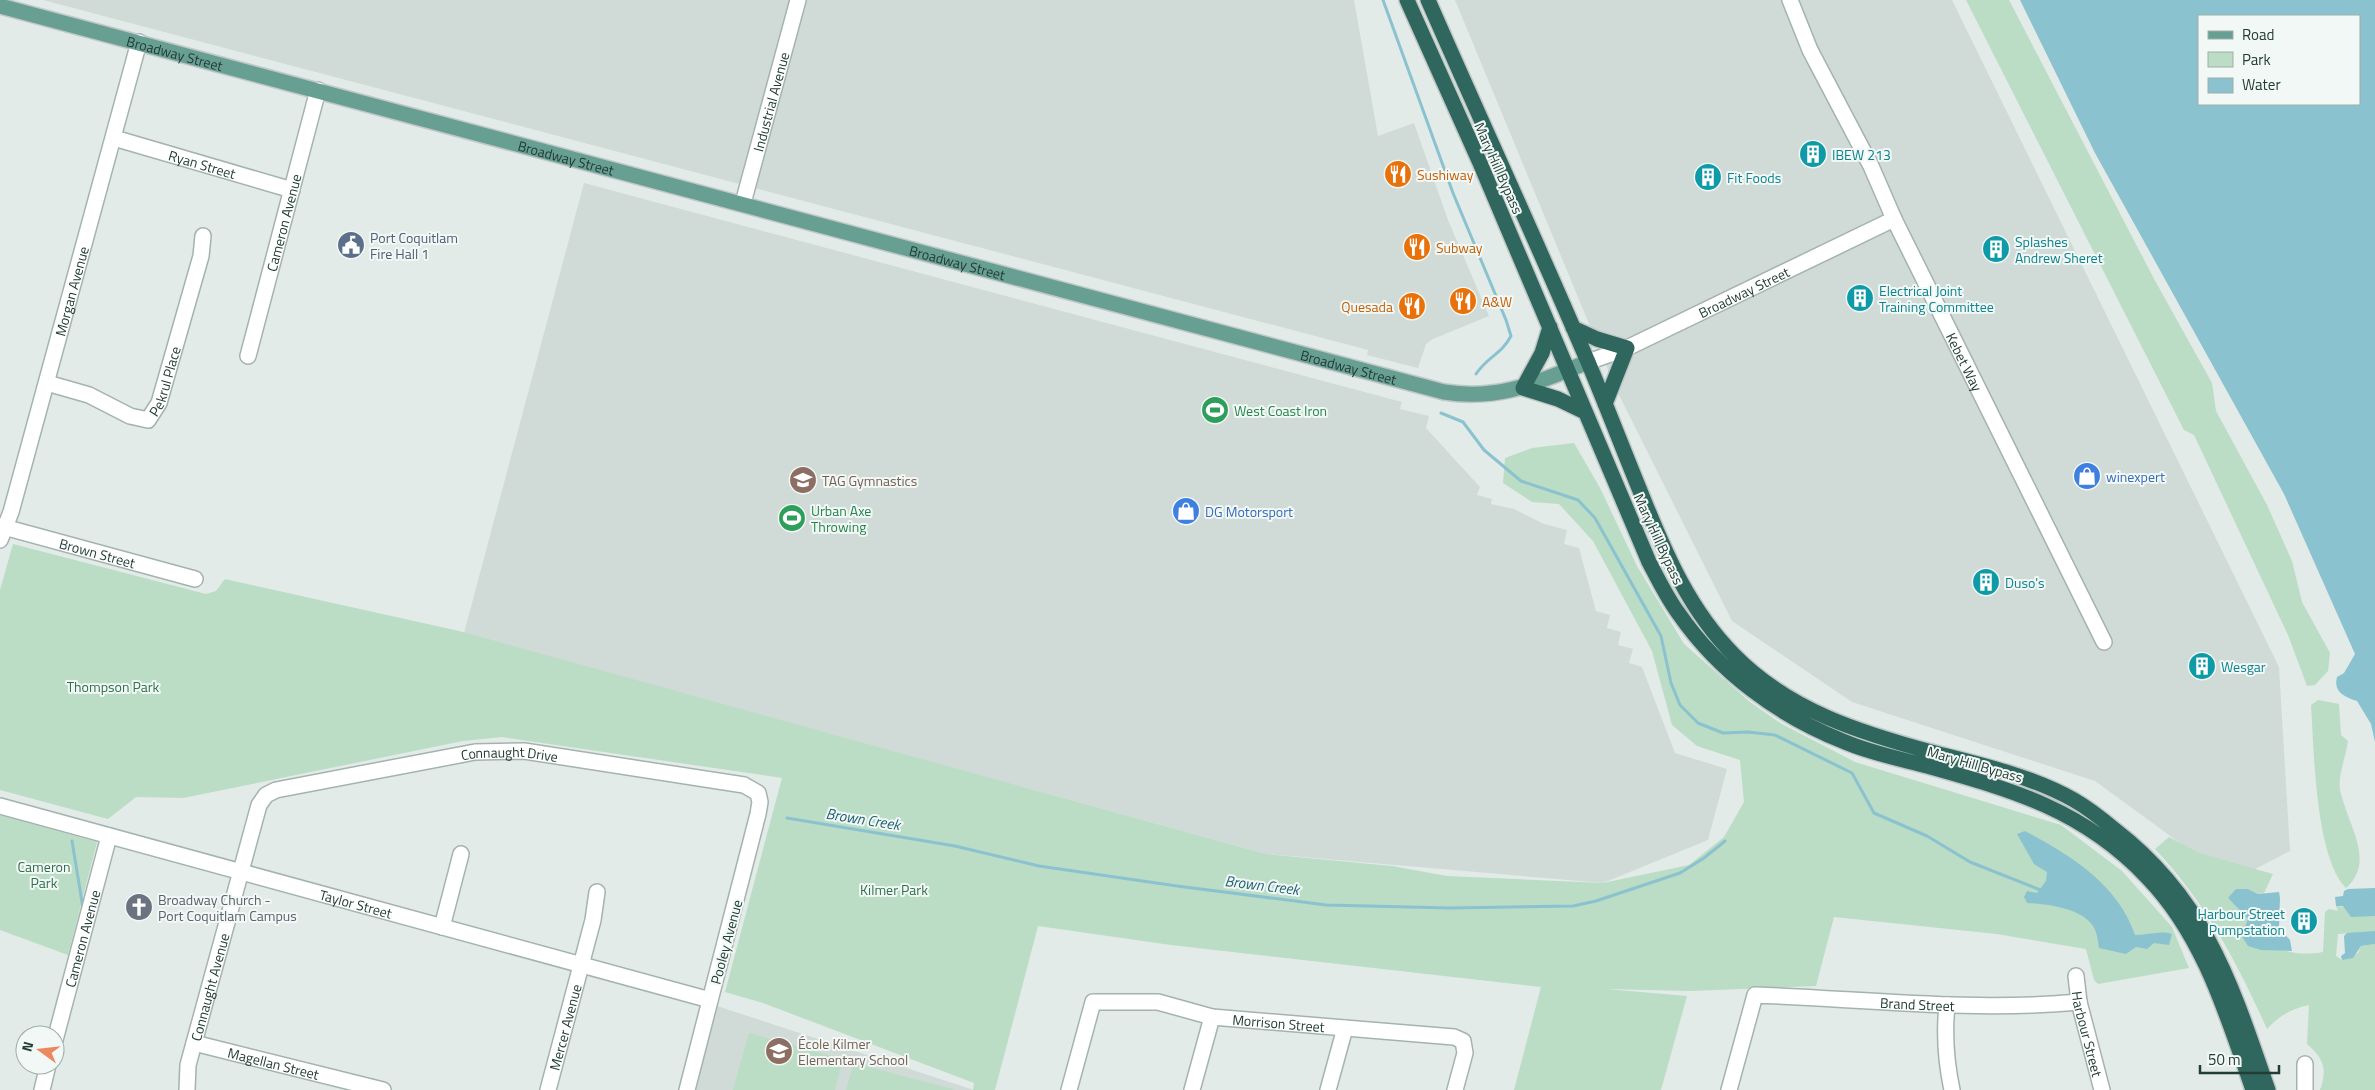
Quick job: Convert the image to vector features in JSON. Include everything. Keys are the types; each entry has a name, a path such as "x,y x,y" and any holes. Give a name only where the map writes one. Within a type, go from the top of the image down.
{"highway":[{"name":"Mary Hill Bypass","path":"1407,0 1550,327 1649,562 1678,613 1724,666 1763,698 1807,725 1846,743 1994,784 2033,798 2094,831 2125,856 2149,878 2177,912 2205,962 2253,1090"},
{"name":"Mary Hill Bypass","path":"1428,0 1493,143 1588,362 1676,575 1712,631 1735,656 1774,688 1817,714 1862,732 2002,770 2043,786 2074,800 2135,845 2159,868 2189,905 2217,953 2241,1010 2268,1090"},
{"path":"1550,327 1542,354 1523,388 1558,399 1585,412"},
{"path":"1573,328 1597,339 1628,348 1605,404"}],"main road":[{"name":"Broadway Street","path":"0,6 743,203 1444,392 1474,396 1523,388 1588,362"}],"street":[{"name":"Industrial Avenue","path":"743,203 798,0"},
{"name":"Kebet Way","path":"1790,0 1810,50 1877,179 1894,219 2104,642"},
{"name":"Morgan Avenue","path":"2,531 47,383 139,42"},
{"name":"Cameron Avenue","path":"248,356 318,90"},
{"name":"Ryan Street","path":"114,138 292,190"},
{"name":"Broadway Street","path":"1588,362 1628,348 1894,219"},
{"name":"Pekrul Place","path":"47,383 89,396 130,416 148,420 159,404 201,256 203,236"},
{"name":"Brown Street","path":"2,531 195,579"},
{"name":"Connaught Drive","path":"263,798 276,790 475,752 501,750 524,751 746,786 758,793"},
{"name":"Pooley Avenue","path":"687,1090 758,814 760,802 758,793"},
{"name":"Connaught Avenue","path":"187,1090 188,1065 259,805 263,798"},
{"name":"Taylor Street","path":"0,806 710,1000"},
{"name":"Cameron Avenue","path":"59,1025 109,836"},
{"path":"442,927 461,854"},
{"name":"Mercer Avenue","path":"548,1090 593,920 597,892"},
{"name":"Harbour Street","path":"2076,976 2079,1002 2102,1090"},
{"name":"Brand Street","path":"1729,1090 1755,995 1947,1005 2041,1006 2079,1002"},
{"name":"Morrison Street","path":"1069,1090 1093,1002 1158,1002 1212,1017 1451,1036 1463,1041 1465,1053 1455,1090"},
{"path":"1947,1005 1948,1068 1952,1090"},
{"path":"1192,1090 1212,1017"},
{"path":"1328,1090 1345,1028"},
{"name":"Magellan Street","path":"194,1043 332,1083 383,1090"},
{"path":"2305,1064 2305,1090"},
{"path":"42,1090 46,1075"}],"shaded area":[{"path":"43,0 1354,0 1378,136 1414,123 1448,220 1489,316 1433,339 1426,344 1418,368 1367,355 1368,350"},
{"path":"1455,0 1952,0 2279,667 2290,851 2232,881 2095,781 1852,702 1732,621 1616,389"},
{"path":"584,183 1402,402 1400,409 1429,416 1426,428 1480,487 1477,495 1492,499 1491,504 1514,509 1544,524 1567,530 1564,544 1579,548 1596,611 1610,615 1607,628 1621,632 1618,645 1633,649 1629,663 1642,667 1675,753 1727,769 1708,840 1603,883 1266,854 464,633"},
{"name":"École Kilmer Elementary School","path":"717,1006 974,1090 694,1090"}],"green space":[{"path":"1966,0 2009,0 2153,277 2212,383 2216,411 2267,505 2292,561 2302,602 2330,653 2328,671 2315,685 2307,686 2288,635 2194,435 2184,430"},
{"path":"1574,443 1600,488 1637,566 1684,644 1750,702 1780,723 1855,762 2061,825 2122,871 2172,927 2189,968 2098,984 2094,980 2086,949 1997,934 1834,917 1816,986 1690,991 1606,989 1687,996 1661,1090 1514,1090 1541,987 1171,945 1038,926 995,1090 973,1090 974,1083 763,1003 725,992 782,778 502,737 463,741 183,798 136,797 108,819 0,790 0,590 13,544 206,594 216,591 225,579 459,631 1266,854 1392,866 1447,876 1603,883 1689,865 1724,837 1744,802 1740,760 1697,746 1672,725 1652,651 1593,541 1559,504 1532,502 1503,483 1505,458 1532,448"},
{"path":"2318,700 2339,704 2341,735 2348,741 2340,775 2340,788 2360,856 2359,867 2354,878 2346,888 2336,873 2328,853 2322,828 2315,774 2311,705"},
{"name":"Cameron Park","path":"0,815 97,842 68,955 0,930"},
{"path":"2169,837 2199,853 2273,874 2264,893 2258,894 2248,889 2228,898 2248,919 2242,931 2281,949 2300,953 2323,952 2325,912 2329,909 2338,911 2336,906 2375,910 2375,932 2338,934 2336,956 2342,960 2358,953 2361,946 2375,944 2375,1090 2320,1090 2324,1076 2323,1064 2317,1054 2307,1044 2309,1005 2286,1013 2267,1029 2244,980 2219,934 2190,890 2155,849"},
{"path":"749,1033 843,1059 835,1090 733,1090"},
{"path":"854,1063 956,1090 846,1090"}],"water":[{"path":"2020,0 2375,0 2375,742 2371,724 2357,701 2344,696 2338,690 2337,677 2344,673 2355,654 2284,494 2095,153"},
{"path":"2025,831 2075,861 2105,886 2127,917 2135,935 2172,934 2169,945 2154,943 2147,949 2136,947 2126,954 2099,948 2093,926 2080,915 2063,908 2027,903 2024,897 2027,891 2037,893 2046,881 2047,872 2034,864 2017,834"},
{"path":"2375,888 2375,916 2351,917 2343,906 2336,906 2335,897 2343,896 2344,891 2348,889"},
{"path":"2236,889 2248,889 2258,894 2279,892 2279,928 2290,940 2292,951 2261,950 2248,946 2241,935 2248,919 2228,898"},
{"path":"2375,931 2375,944 2361,946 2353,958 2342,960 2341,956 2345,953 2344,936 2347,933"}],"waterway":[{"path":"1383,0 1453,193 1511,336 1503,347 1476,374"},
{"path":"1441,413 1463,422 1484,450 1521,481 1578,500 1595,518 1661,636 1671,683 1680,705 1698,723 1723,733 1748,732 1775,735 1852,773 1874,813 1927,836 1970,862 2043,891"},
{"name":"Brown Creek","path":"787,818 955,846 1039,866 1326,905 1450,908 1573,906 1596,901 1680,873 1704,858 1725,841"},
{"path":"72,841 83,908"}],"place":[{"name":"IBEW 213","path":"1813,154"},
{"name":"Sushiway","path":"1398,174"},
{"name":"Fit Foods","path":"1708,177"},
{"name":"Port Coquitlam Fire Hall 1","path":"351,245"},
{"name":"Subway","path":"1417,247"},
{"name":"Splashes Andrew Sheret","path":"1996,249"},
{"name":"Electrical Joint Training Committee","path":"1860,298"},
{"name":"A&W","path":"1463,301"},
{"name":"Quesada","path":"1412,306"},
{"name":"West Coast Iron","path":"1215,410"},
{"name":"winexpert","path":"2087,476"},
{"name":"TAG Gymnastics","path":"803,480"},
{"name":"DG Motorsport","path":"1186,511"},
{"name":"Urban Axe Throwing","path":"792,518"},
{"name":"Duso's","path":"1986,582"},
{"name":"Wesgar","path":"2202,666"},
{"name":"Broadway Church - Port Coquitlam Campus","path":"139,907"},
{"name":"Harbour Street Pumpstation","path":"2304,921"},
{"name":"École Kilmer Elementary School","path":"779,1051"}],"park label":[{"name":"Thompson Park","path":"113,686"},
{"name":"Kilmer Park","path":"894,889"}]}
